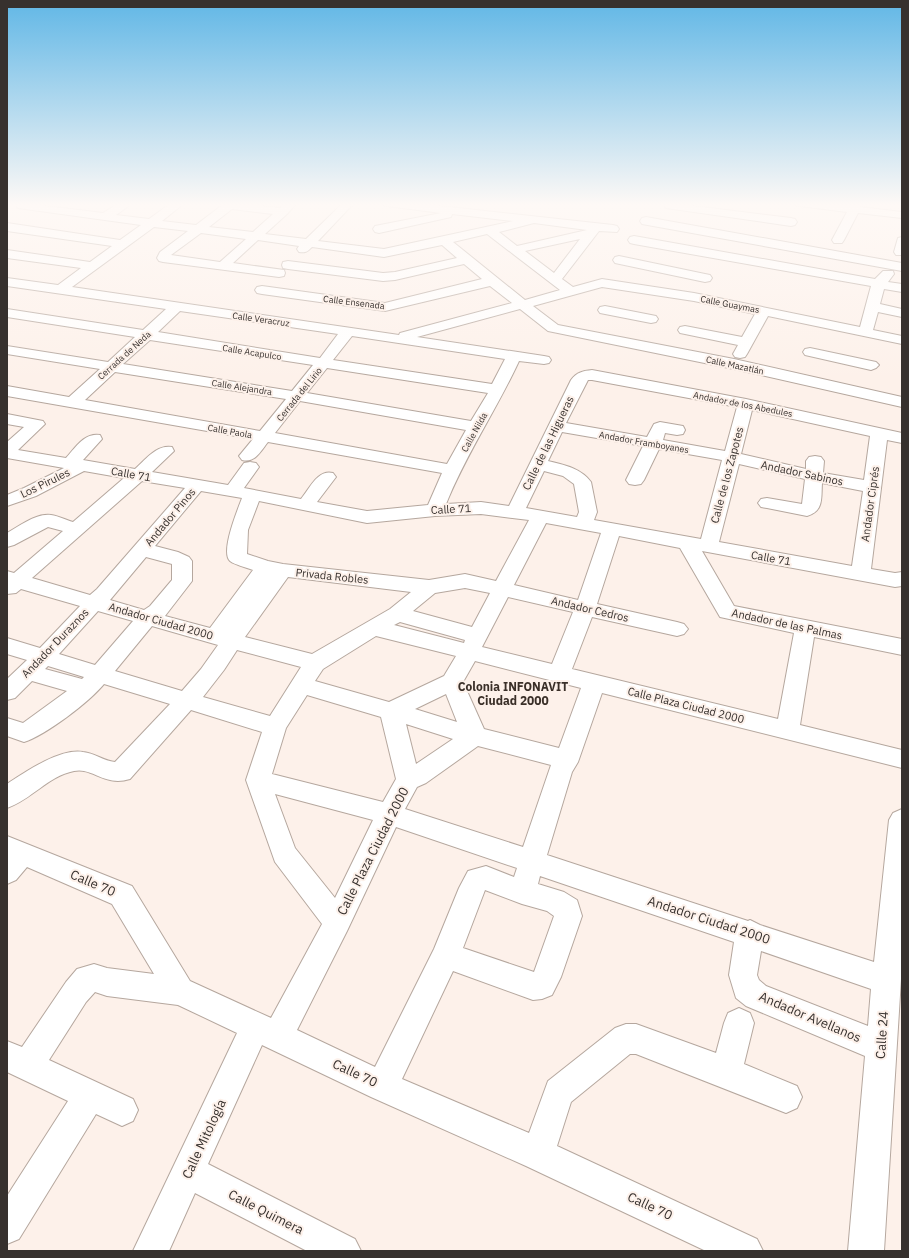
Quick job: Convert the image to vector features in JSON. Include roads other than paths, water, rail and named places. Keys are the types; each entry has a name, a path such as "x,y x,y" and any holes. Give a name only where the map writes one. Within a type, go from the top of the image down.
{"street":[{"path":"62,262 92,266"},
{"path":"60,290 98,262"},
{"path":"196,262 383,277 396,276 458,262"},
{"path":"224,265 228,262"},
{"path":"236,315 291,262"},
{"name":"Calle Mazatlán","path":"467,262 553,328 734,364 902,402"},
{"path":"530,262 570,291"},
{"path":"555,280 569,262"},
{"path":"627,262 705,278"},
{"path":"671,351 693,311 705,278 714,262"},
{"path":"759,262 902,288"},
{"path":"874,262 898,266"},
{"path":"629,287 648,266"},
{"path":"865,332 878,284 898,266"},
{"name":"Calle Ensenada","path":"262,290 385,307 492,281"},
{"name":"Calle Veracruz","path":"7,283 514,355"},
{"name":"Calle Guaymas","path":"395,339 602,283 629,287 693,311 764,311 902,340"},
{"name":"Cerrada de Neda","path":"72,403 177,307"},
{"path":"873,307 902,313"},
{"path":"605,310 651,320"},
{"path":"693,311 747,342"},
{"path":"734,364 764,311"},
{"name":"Calle Acapulco","path":"7,313 498,390"},
{"path":"613,340 628,314"},
{"name":"Cerrada del Lirio","path":"233,491 264,437 348,332"},
{"path":"797,378 812,346 873,359 864,393"},
{"name":"Calle Alejandra","path":"7,350 296,396 476,427"},
{"path":"514,355 544,360"},
{"name":"Calle Nilda","path":"435,510 453,470 498,390 514,355"},
{"name":"Andador de los Abedules","path":"583,376 592,375 746,404 902,438"},
{"name":"Calle de las Higueras","path":"515,512 578,380 583,376"},
{"name":"Calle Paola","path":"7,391 453,470"},
{"name":"Calle de los Zapotes","path":"708,546 746,404"},
{"path":"7,419 37,424 7,452"},
{"name":"Andador Framboyanes","path":"556,426 732,457"},
{"path":"635,480 660,427 677,430"},
{"name":"Andador Ciprés","path":"861,574 879,433"},
{"name":"Los Pirules","path":"7,501 30,492 76,464 94,439"},
{"path":"13,577 75,529 166,450"},
{"name":"Calle 71","path":"7,452 233,491 252,496 367,517 435,510 481,508 515,512 900,581"},
{"name":"Andador Sabinos","path":"732,457 814,469 872,487"},
{"path":"538,464 569,472 582,482 588,512 584,524"},
{"path":"767,503 807,510 811,507 814,469"},
{"path":"305,506 328,477"},
{"name":"Andador Pinos","path":"99,598 143,550 197,485"},
{"name":"Privada Robles","path":"252,496 239,530 237,557 274,569 429,587"},
{"path":"391,711 452,682 474,644 540,516"},
{"path":"7,541 44,521 51,521 75,529"},
{"path":"559,674 586,607 612,529"},
{"name":"Andador de las Palmas","path":"687,543 727,612 902,647"},
{"name":"Andador Pinos","path":"143,550 171,556 182,561 182,582 153,614"},
{"path":"7,798 19,788 72,761 82,761 115,773 121,772 195,694 226,652 223,639 274,569"},
{"name":"Andador Ciudad 2000","path":"13,577 99,598 153,614 223,639 315,663"},
{"name":"Andador Cedros","path":"429,587 465,581 586,607 677,629"},
{"path":"337,922 284,854 258,780 275,727 315,663 397,614 429,587"},
{"name":"Andador Duraznos","path":"7,692 36,665 99,598"},
{"path":"7,727 24,733 32,729 93,682 153,614"},
{"path":"397,614 474,644"},
{"name":"Calle Plaza Ciudad 2000","path":"374,628 474,644 559,674 902,759"},
{"path":"788,730 805,628"},
{"path":"7,646 36,665 93,682 187,701 275,727"},
{"path":"452,682 475,736"},
{"path":"522,892 562,770 594,683"},
{"path":"302,685 475,736 556,756 566,762"},
{"name":"Calle Plaza Ciudad 2000","path":"391,711 408,780"},
{"name":"Calle Plaza Ciudad 2000","path":"266,1032 337,922 389,814 408,780 417,776 475,736"},
{"name":"Andador Ciudad 2000","path":"258,780 389,814 750,933 886,980"},
{"name":"Calle 24","path":"866,1251 886,980 902,820"},
{"name":"Calle 70","path":"12,857 122,895 180,991 382,1086 538,1154 745,1251"},
{"path":"382,1086 446,955 472,888 477,879 486,878 522,892 554,900 567,909 568,916 547,977 542,986 532,986 446,955"},
{"name":"Andador Avellanos","path":"750,933 743,975 746,988 756,996 882,1047"},
{"path":"122,1110 18,1061 87,979 94,978 107,982 180,991"},
{"path":"722,1071 729,1064 739,1023"},
{"name":"Calle Mitología","path":"152,1251 189,1172 266,1032"},
{"path":"538,1154 559,1092 626,1039 636,1039 786,1097"},
{"path":"10,1215 90,1095"},
{"name":"Calle Quimera","path":"189,1172 343,1251"}],"district":[{"name":"Colonia INFONAVIT Ciudad 2000","path":"513,693"}]}
